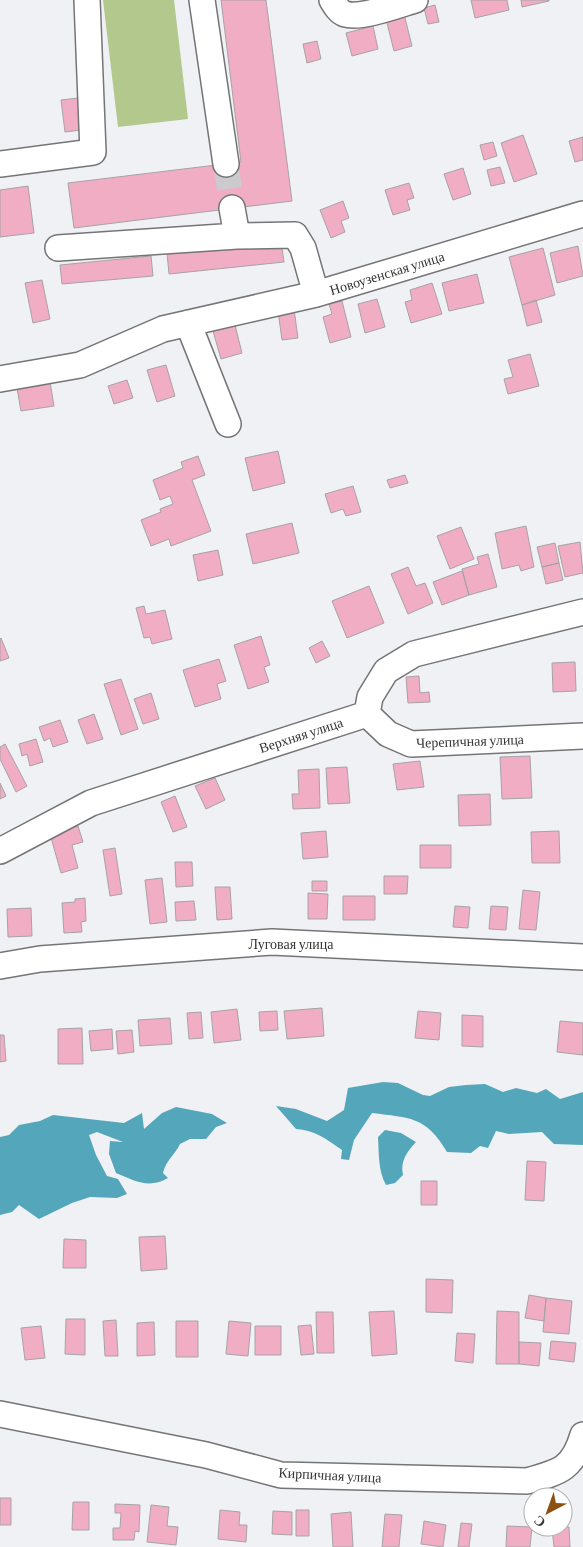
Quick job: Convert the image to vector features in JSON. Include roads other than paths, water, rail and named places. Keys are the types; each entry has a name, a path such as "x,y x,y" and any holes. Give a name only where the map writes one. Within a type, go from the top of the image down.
{"street":[{"path":"0,164 93,152 87,0"},
{"path":"202,0 226,164"},
{"path":"332,0 338,9 345,14 364,14 415,0"},
{"path":"232,208 237,236"},
{"name":"Новоузенская улица","path":"0,379 80,365 163,329 316,294 583,214"},
{"path":"58,248 237,236 295,236 303,248 316,294"},
{"path":"188,323 228,424"},
{"path":"367,714 370,697 386,672 414,654 583,612"},
{"name":"Черепичная улица","path":"367,714 388,734 411,744 583,736"},
{"name":"Верхняя улица","path":"0,851 91,803 367,714"},
{"name":"Луговая улица","path":"0,966 40,959 272,942 583,957"},
{"name":"Кирпичная улица","path":"0,1414 206,1455 281,1475 528,1481 559,1472 578,1453 583,1435"}],"water":[{"path":"383,1082 398,1083 423,1095 430,1096 449,1087 485,1084 503,1092 516,1088 537,1093 546,1089 560,1099 583,1092 583,1145 554,1144 542,1132 509,1134 496,1131 488,1148 480,1146 471,1153 447,1152 432,1131 424,1125 407,1118 372,1113 354,1140 349,1160 341,1159 342,1150 315,1133 296,1129 276,1106 296,1109 327,1121 344,1110 348,1088"},
{"path":"176,1107 212,1114 227,1123 216,1127 206,1139 190,1139 180,1144 164,1168 163,1173 168,1178 155,1183 142,1183 116,1173 109,1154 110,1141 123,1142 97,1132 89,1135 96,1155 107,1176 118,1179 127,1194 117,1198 90,1197 72,1203 39,1219 19,1205 12,1212 0,1215 0,1137 9,1135 19,1125 40,1121 53,1115 124,1123 142,1113 144,1129 162,1113"},
{"path":"385,1130 401,1133 416,1142 405,1157 402,1165 403,1175 395,1183 386,1185 380,1168 378,1137"}],"tunnel":[{"path":"226,164 232,208"}]}
